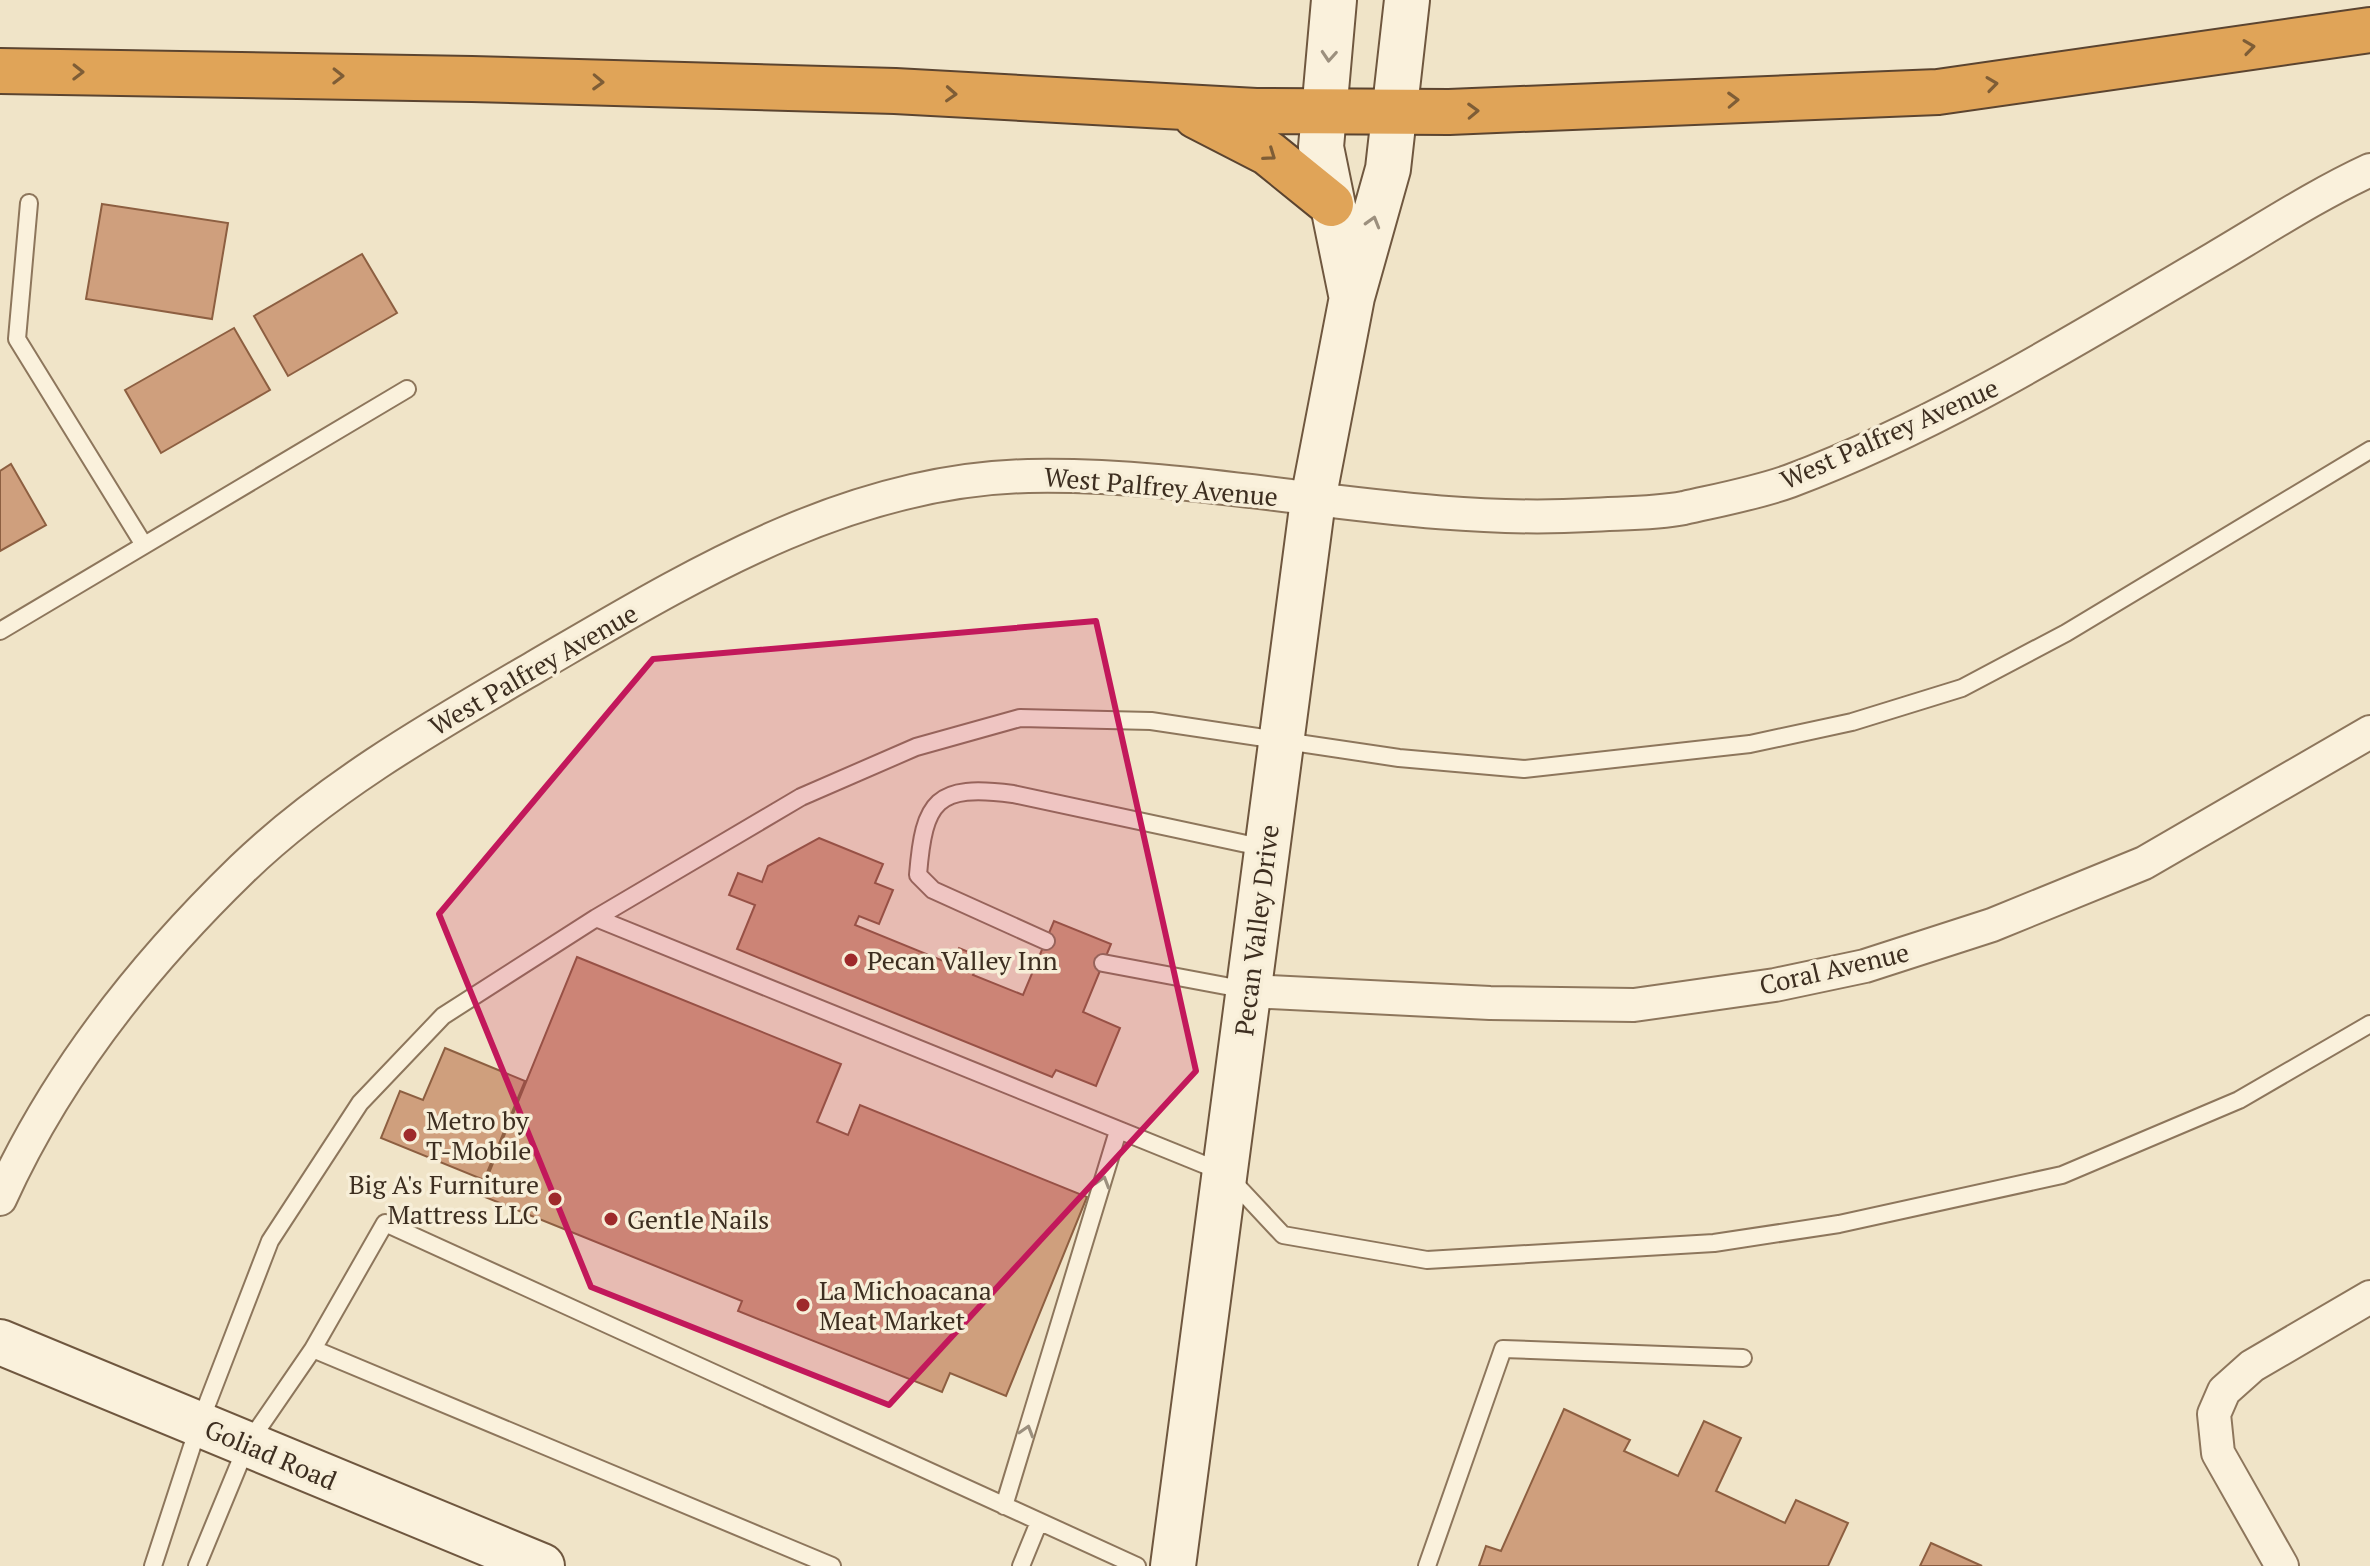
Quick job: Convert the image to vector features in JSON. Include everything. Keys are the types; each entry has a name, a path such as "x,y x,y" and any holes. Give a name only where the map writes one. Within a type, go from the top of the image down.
{"highway":[{"path":"0,71 873,90 1176,107 1324,113 1395,112 1938,92 2370,30"},
{"path":"1176,107 1268,153 1331,204"}],"main road":[{"name":"Pecan Valley Drive","path":"1334,0 1321,147 1352,297"},
{"name":"Pecan Valley Drive","path":"1173,1566 1313,500 1352,297 1388,169 1407,0"},
{"name":"Goliad Road","path":"0,1342 542,1566"}],"street":[{"name":"West Palfrey Avenue","path":"0,1199 26,1141 109,1019 175,939 246,865 326,800 432,727 695,574 839,511 918,489 972,479 1102,477 1529,519 1674,510 1784,484 1906,431 2006,381 2370,170"},
{"name":"Coral Avenue","path":"1249,991 1490,1003 1634,1005 1775,985 1865,966 1992,925 2144,863 2370,732"},
{"path":"2282,1566 2218,1453 2214,1414 2224,1391 2252,1366 2370,1297"}],"lane":[{"path":"29,203 17,339 144,545"},
{"path":"0,631 407,389"},
{"path":"153,1566 199,1425 270,1241 360,1103 443,1016 596,918 801,797 916,747 1020,718 1151,721 1399,758 1524,769 1750,744 1852,722 1962,688 2066,633 2370,450"},
{"path":"1046,941 933,890 918,875 920,847 935,804 950,794 976,789 1013,794 1267,848"},
{"path":"596,918 1225,1173 1283,1235 1427,1260 1714,1243 1839,1224 2062,1175 2239,1100 2370,1024"},
{"path":"1103,963 1249,991"},
{"path":"1004,1506 1118,1131"},
{"path":"197,1566 247,1445 313,1349 385,1223 1137,1566"},
{"path":"313,1349 832,1566"},
{"path":"1427,1566 1503,1349 1743,1358"},
{"path":"1021,1566 1039,1522"}],"highlighted area":[{"path":"1096,621 1196,1071 889,1405 591,1287 439,914 653,659"}],"building":[{"path":"102,204 228,223 212,319 86,299"},
{"path":"362,254 397,313 288,376 254,316"},
{"path":"234,328 270,390 161,453 125,390"},
{"path":"11,464 46,525 0,551 0,471"},
{"name":"Pecan Valley Inn","path":"819,838 883,864 875,883 893,890 879,924 859,916 855,925 953,965 959,948 981,957 973,975 1023,995 1054,921 1111,944 1083,1012 1120,1028 1096,1086 1056,1070 1052,1077 737,949 755,905 729,895 738,873 762,882 768,866"},
{"path":"577,957 841,1064 817,1122 848,1135 860,1105 1087,1197 1006,1396 950,1373 942,1392 738,1311 742,1301 480,1195"},
{"path":"445,1048 525,1081 484,1180 381,1138 400,1091 423,1100"},
{"path":"1564,1409 1630,1440 1624,1451 1678,1476 1704,1421 1741,1438 1716,1491 1785,1523 1796,1500 1848,1523 1828,1566 1479,1566 1486,1546 1501,1551"},
{"path":"1931,1543 1982,1566 1920,1566"}],"place":[{"name":"Pecan Valley Inn","path":"851,960"},
{"name":"Metro by T-Mobile","path":"410,1135"},
{"name":"Big A's Furniture Mattress LLC","path":"555,1199"},
{"name":"Gentle Nails","path":"611,1219"},
{"name":"La Michoacana Meat Market","path":"803,1305"}]}
